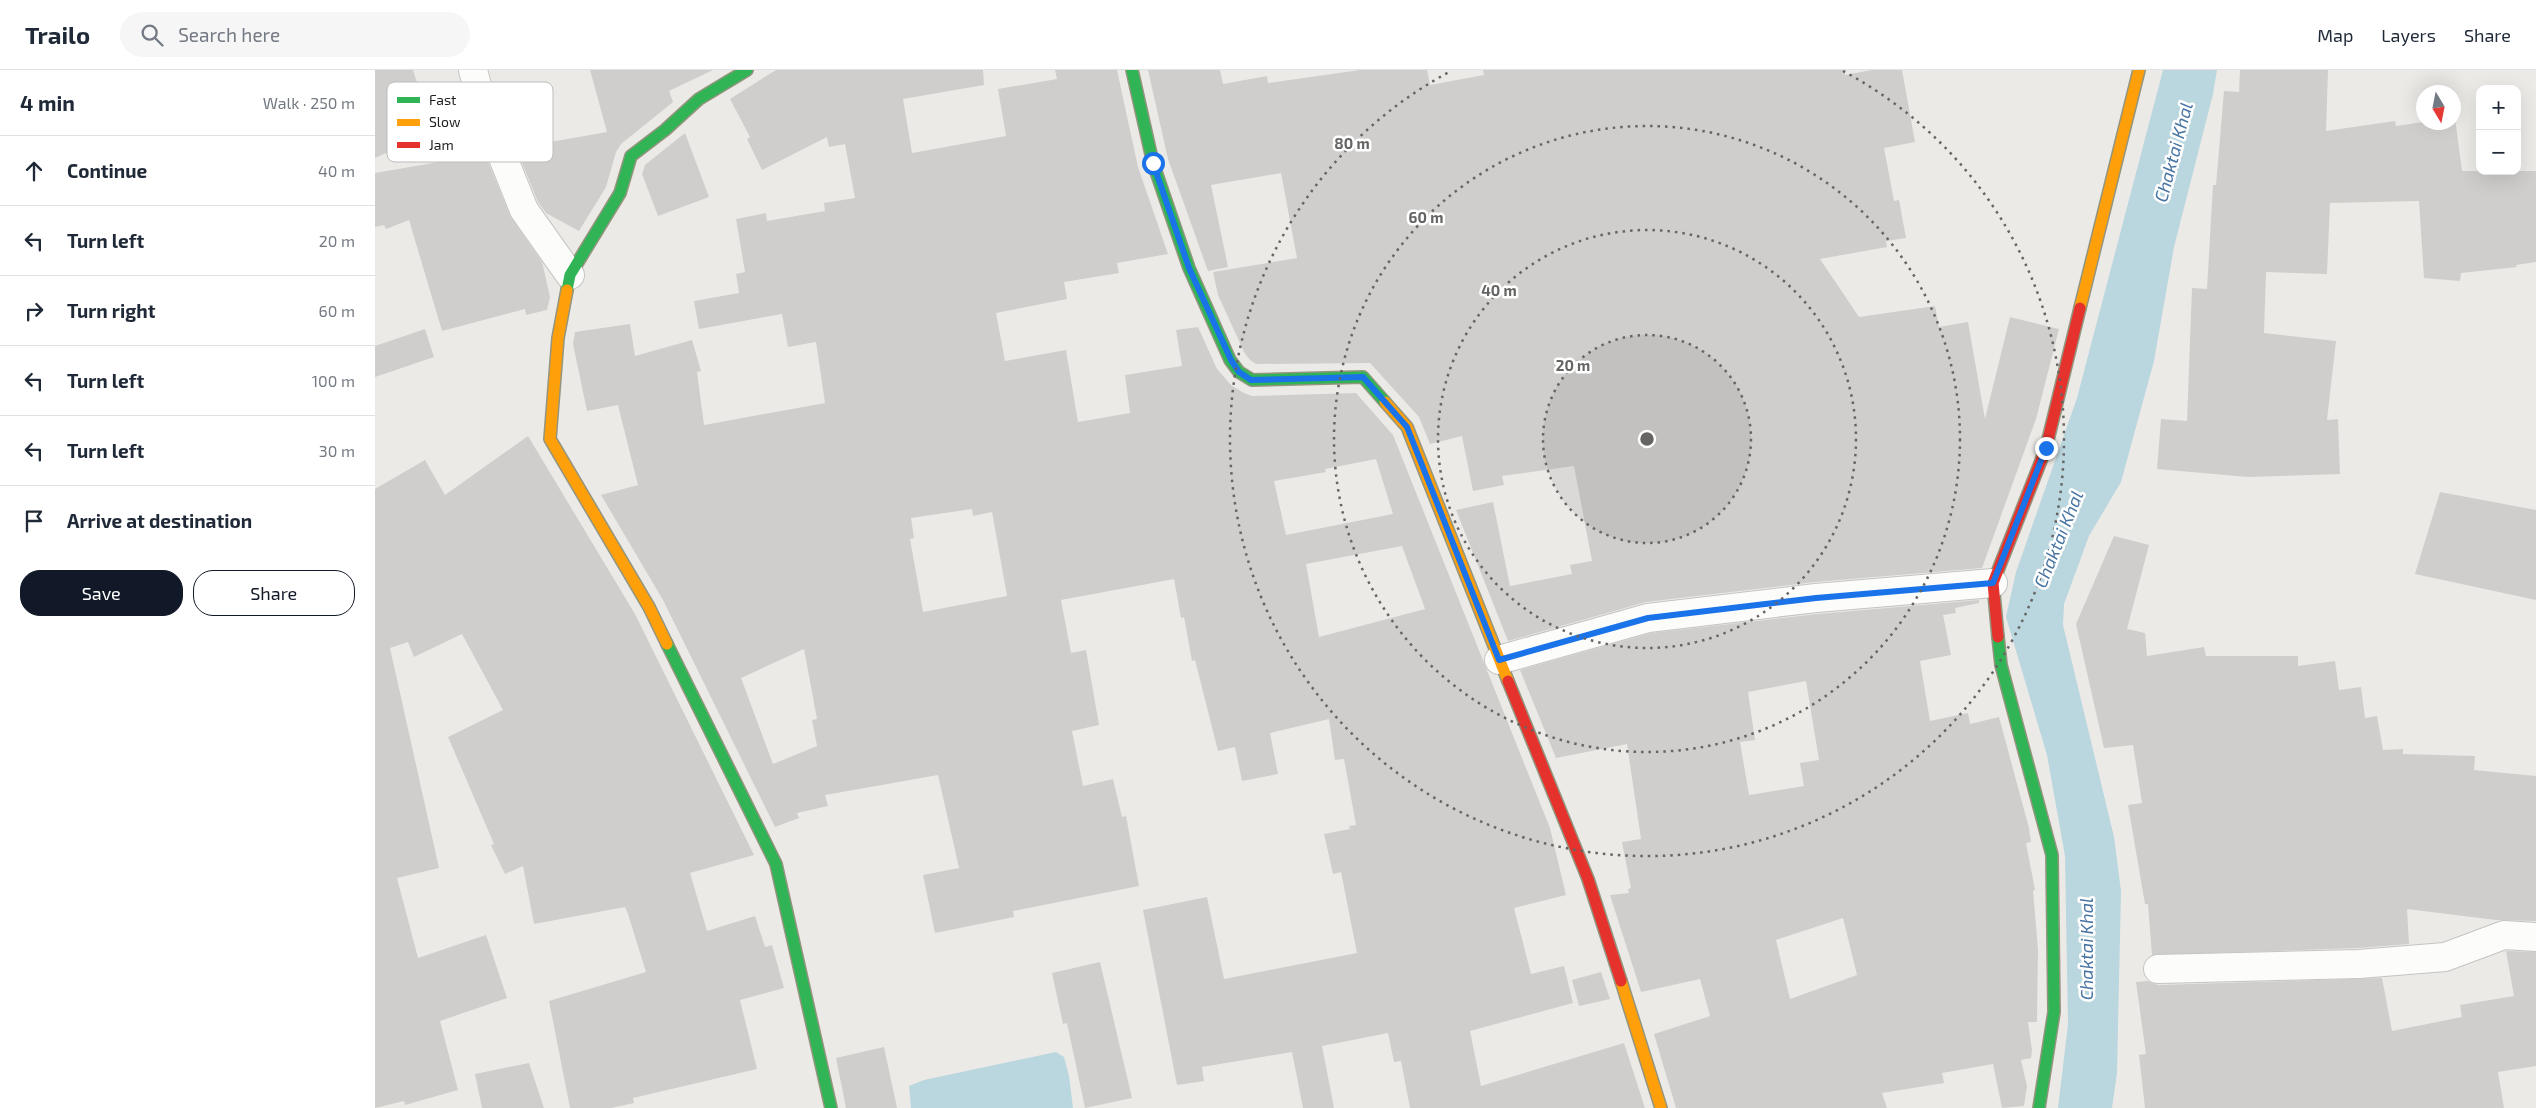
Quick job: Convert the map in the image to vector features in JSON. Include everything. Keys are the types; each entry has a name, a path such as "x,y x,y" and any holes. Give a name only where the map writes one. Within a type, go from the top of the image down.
{"street":[{"path":"747,70 699,99 665,130 631,156 620,193 570,275 558,338 550,439 649,607 776,864 831,1108"},
{"path":"1132,70 1153,163 1189,268 1231,360 1239,372 1251,380 1363,377 1407,427 1588,879 1661,1108"},
{"path":"2039,1108 2054,1012 2052,855 2001,665 1993,583 2046,448 2139,70"},
{"path":"504,162 524,210 570,275"},
{"path":"1499,660 1648,618 1816,598 1993,583"},
{"path":"2158,969 2359,964 2445,957 2504,935 2536,937"}],"water":[{"name":"Chaktai Khal","path":"2163,70 2217,70 2213,94 2174,247 2154,361 2121,482 2089,536 2064,604 2063,625 2114,837 2121,891 2117,1073 2112,1108 2058,1108 2068,1024 2065,856 2047,755 2006,617 2016,572 2077,398"},
{"path":"1056,1052 1064,1057 1069,1076 1073,1108 911,1108 909,1086 924,1080"}],"building":[{"path":"375,70 413,70 417,82 387,82 387,153 375,158"},
{"path":"590,70 713,70 669,91 673,102 621,144 616,152 606,187 579,231 546,213 538,202 522,162 553,162 553,141 607,132"},
{"path":"776,70 983,70 984,85 903,99 912,153 1006,136 998,89 1057,79 1055,70 1117,70 1138,167 1168,254 1117,263 1119,273 1064,282 1067,299 996,313 1005,361 1066,350 1078,422 1130,413 1125,375 1182,366 1176,330 1198,327 1217,369 1231,385 1244,393 1252,396 1356,393 1393,435 1550,828 1566,895 1514,908 1531,974 1564,966 1573,1003 1470,1031 1481,1086 1624,1043 1645,1108 1410,1108 1401,1061 1394,1062 1388,1033 1322,1046 1334,1108 1303,1108 1292,1052 1202,1067 1204,1081 1177,1085 1143,910 1207,897 1224,979 1357,953 1341,872 1333,874 1324,834 1350,829 1349,826 1356,825 1344,759 1335,760 1329,719 1270,733 1278,774 1242,781 1235,747 1218,751 1195,660 1192,661 1184,617 1181,618 1174,579 1061,600 1071,653 1086,650 1099,725 1072,731 1083,786 1113,779 1122,817 1126,816 1139,886 1013,911 1014,917 935,933 923,875 959,868 938,775 825,795 828,806 797,813 799,818 775,827 663,600 601,495 638,485 618,405 587,411 573,344 575,332 630,324 635,356 692,340 701,371 697,372 704,425 825,403 816,342 788,347 782,314 699,329 694,301 739,293 736,274 745,272 736,219 766,213 767,221 825,211 824,203 855,198 845,144 829,147 827,137 762,170 747,139 750,137 730,99","holes":["1376,459 1393,514 1286,535 1274,481 1326,472 1325,469","972,509 973,516 992,512 1007,596 923,612 910,539 914,538 911,518","1402,546 1425,609 1319,637 1306,564","804,649 817,719 812,720 817,746 773,764 741,678"]},
{"path":"1148,70 1220,70 1223,84 1267,76 1268,83 1360,70 1427,70 1430,85 1484,75 1483,70 1845,70 1845,75 1872,70 1902,70 1915,142 1884,148 1894,201 1899,200 1906,238 1886,241 1887,247 1820,259 1859,317 1935,306 1939,327 1968,322 1985,419 2010,317 2059,329 2036,419 1982,568 1815,582 1646,602 1508,641 1456,510 1493,502 1510,586 1572,574 1570,565 1592,561 1574,466 1502,476 1504,485 1473,491 1462,436 1430,444 1419,417 1370,363 1256,364 1250,360 1244,352 1218,295 1213,272 1297,258 1281,173 1211,185 1228,267 1208,271 1168,159"},
{"path":"2240,70 2328,70 2326,131 2395,121 2396,126 2416,123 2416,130 2457,130 2462,171 2476,171 2476,175 2521,175 2521,171 2536,171 2536,262 2516,265 2517,267 2461,273 2460,281 2424,278 2419,201 2330,203 2327,274 2266,272 2264,333 2336,341 2327,420 2338,419 2340,474 2248,477 2157,469 2161,419 2187,421 2192,288 2207,289 2213,185 2216,185 2224,91 2239,92"},
{"path":"685,133 709,197 658,216 642,174 645,165"},
{"path":"439,162 488,162 510,216 542,262 550,297 547,310 526,315 525,309 442,331 409,220 386,229 384,225 375,227 375,173"},
{"path":"425,329 434,357 375,377 375,346"},
{"path":"528,436 635,614 754,855 690,873 707,931 755,916 765,947 772,945 784,988 740,1000 757,1069 633,1098 634,1103 611,1108 570,1108 549,1001 646,972 628,914 625,907 534,924 523,866 505,874 491,845 494,844 448,737 503,710 462,634 414,657 408,642 390,648 439,868 397,878 418,958 486,935 507,998 440,1021 458,1090 405,1105 404,1101 375,1108 375,489 425,460 445,495"},
{"path":"2440,492 2536,510 2536,600 2415,574"},
{"path":"2114,536 2149,545 2127,629 2145,633 2147,656 2204,647 2206,656 2298,656 2298,666 2335,661 2339,690 2361,687 2365,718 2377,716 2383,750 2403,749 2403,754 2475,756 2474,770 2536,776 2536,921 2496,920 2407,909 2409,944 2358,948 2152,955 2148,904 2145,904 2128,805 2142,803 2133,745 2104,748 2076,624"},
{"path":"1979,600 1979,603 1955,608 1956,613 1943,615 1951,655 1920,661 1930,721 1968,713 1970,724 1999,717 2029,828 2031,842 2026,843 2035,890 2033,891 2038,949 2037,1022 2028,1022 2032,1050 2031,1058 2021,1060 2027,1086 2024,1106 2002,1108 1993,1064 1942,1073 1944,1083 1882,1093 1887,1108 1676,1108 1654,1034 1710,1016 1700,979 1641,992 1610,895 1629,893 1628,889 1631,888 1622,842 1641,839 1627,744 1556,758 1520,670 1651,633 1818,614","holes":["1806,681 1819,760 1800,763 1804,786 1749,795 1740,742 1755,740 1748,692","1843,918 1857,975 1790,999 1776,940"]},
{"path":"2506,951 2536,952 2536,1066 2498,1072 2504,1108 2145,1108 2139,1055 2146,1054 2136,982 2148,981 2158,985 2382,978 2392,1031 2462,1017 2460,1005 2514,996"},
{"path":"1100,962 1132,1098 1085,1108 1067,1023 1063,1024 1052,973"},
{"path":"1601,972 1610,999 1579,1006 1572,980"},
{"path":"884,1047 897,1108 846,1108 836,1058"},
{"path":"529,1063 544,1108 482,1108 475,1074"}],"traffic: fast":[{"path":"567,290 570,275 620,193 631,156 665,130 699,99 747,70"},
{"path":"1132,70 1153,163 1189,268 1230,360 1239,372 1252,380 1363,377 1385,402"},
{"path":"1998,637 2001,665 2052,855 2054,1012 2039,1108"},
{"path":"667,644 776,864 831,1108"}],"traffic: slow":[{"path":"2080,308 2139,70"},
{"path":"567,290 558,338 550,439 649,607 667,644"},
{"path":"1385,402 1407,427 1508,681"},
{"path":"1621,981 1661,1108"}],"traffic: jam":[{"path":"1998,637 1993,583 2046,448 2080,308"},
{"path":"1508,681 1588,879 1621,981"}],"route":[{"path":"1153,163 1189,268 1231,360 1239,372 1251,380 1363,377 1407,427 1499,660 1648,618 1816,598 1993,583 2046,448"}]}
